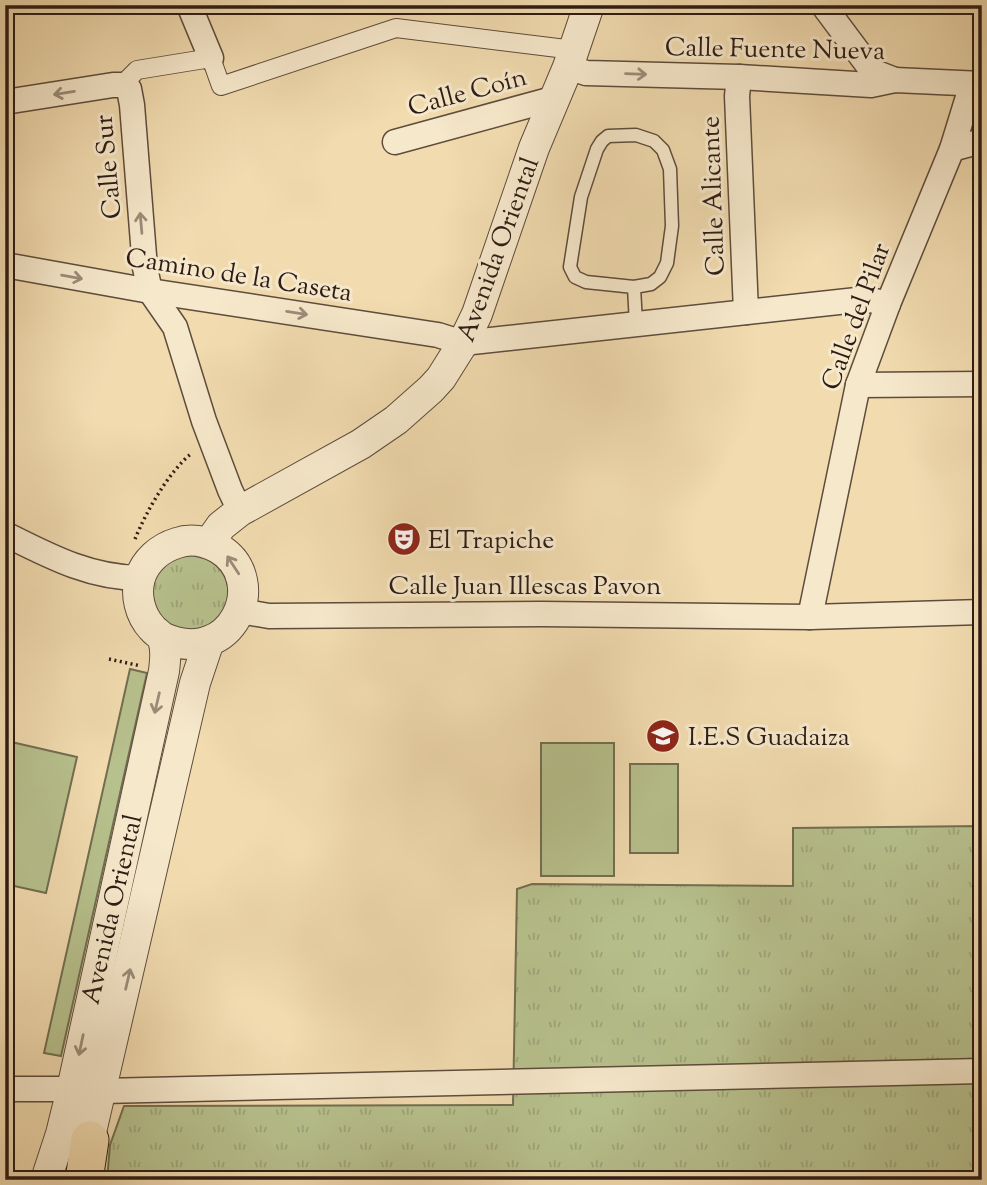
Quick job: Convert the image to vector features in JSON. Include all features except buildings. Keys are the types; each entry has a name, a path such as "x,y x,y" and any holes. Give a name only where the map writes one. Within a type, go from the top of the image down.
{"main road":[{"path":"82,1180 90,1140"}],"street":[{"path":"189,5 221,86 396,28 571,58"},
{"name":"Avenida Oriental","path":"209,543 221,526 240,511 381,432 431,389 452,364 482,302 534,148 556,98 589,5"},
{"path":"823,5 870,68 895,80"},
{"path":"5,102 122,85 137,70 211,58"},
{"name":"Calle Fuente Nueva","path":"571,58 586,73 739,77 871,85 895,80 977,84"},
{"name":"Calle Alicante","path":"739,77 737,96 746,312"},
{"name":"Calle del Pilar","path":"810,617 858,385 888,303 977,84"},
{"name":"Calle Sur","path":"122,85 129,89 132,105 144,259 150,290"},
{"name":"Calle Coín","path":"395,142 556,98"},
{"path":"952,149 982,141"},
{"name":"Camino de la Caseta","path":"5,265 438,335 463,343"},
{"path":"150,290 175,327 210,438 240,511"},
{"path":"463,343 866,299 888,303"},
{"path":"858,385 982,384"},
{"path":"5,534 72,566 132,578"},
{"path":"181,541 209,543 229,557 241,578 243,595 240,611 233,624 209,642 197,645 173,642 152,628 140,605 132,578 167,546 181,541"},
{"name":"Calle Juan Illescas Pavon","path":"240,611 269,615 810,617 982,612"},
{"name":"Avenida Oriental","path":"51,1166 72,1089 164,671 165,649 162,636"},
{"path":"90,1140 195,683 209,642"},
{"path":"102,1091 982,1071"},
{"path":"5,1089 72,1089"},
{"path":"32,1180 51,1166"}],"lane":[{"path":"636,135 654,141 663,150 670,169 672,226 667,263 660,277 651,284 634,286 586,282 575,277 570,267 581,197 597,149 608,136 636,135"},
{"path":"634,286 636,324"}],"path":[{"path":"132,578 131,547 143,521 160,491 187,456 210,438"},
{"path":"109,659 164,671"}],"green space":[{"path":"192,555 217,566 228,588 225,612 205,631 169,628 155,612 152,604 153,585 158,571 176,558"},
{"path":"130,669 147,673 61,1056 44,1053"},
{"path":"7,741 77,757 46,893 5,884"},
{"path":"541,743 614,743 614,876 541,876"},
{"path":"630,764 678,764 678,853 630,853"},
{"path":"982,826 982,1180 107,1180 110,1145 124,1106 513,1105 517,889 532,884 793,886 793,828"}],"place":[{"name":"El Trapiche","path":"404,539"},
{"name":"I.E.S Guadaiza","path":"663,736"}]}
